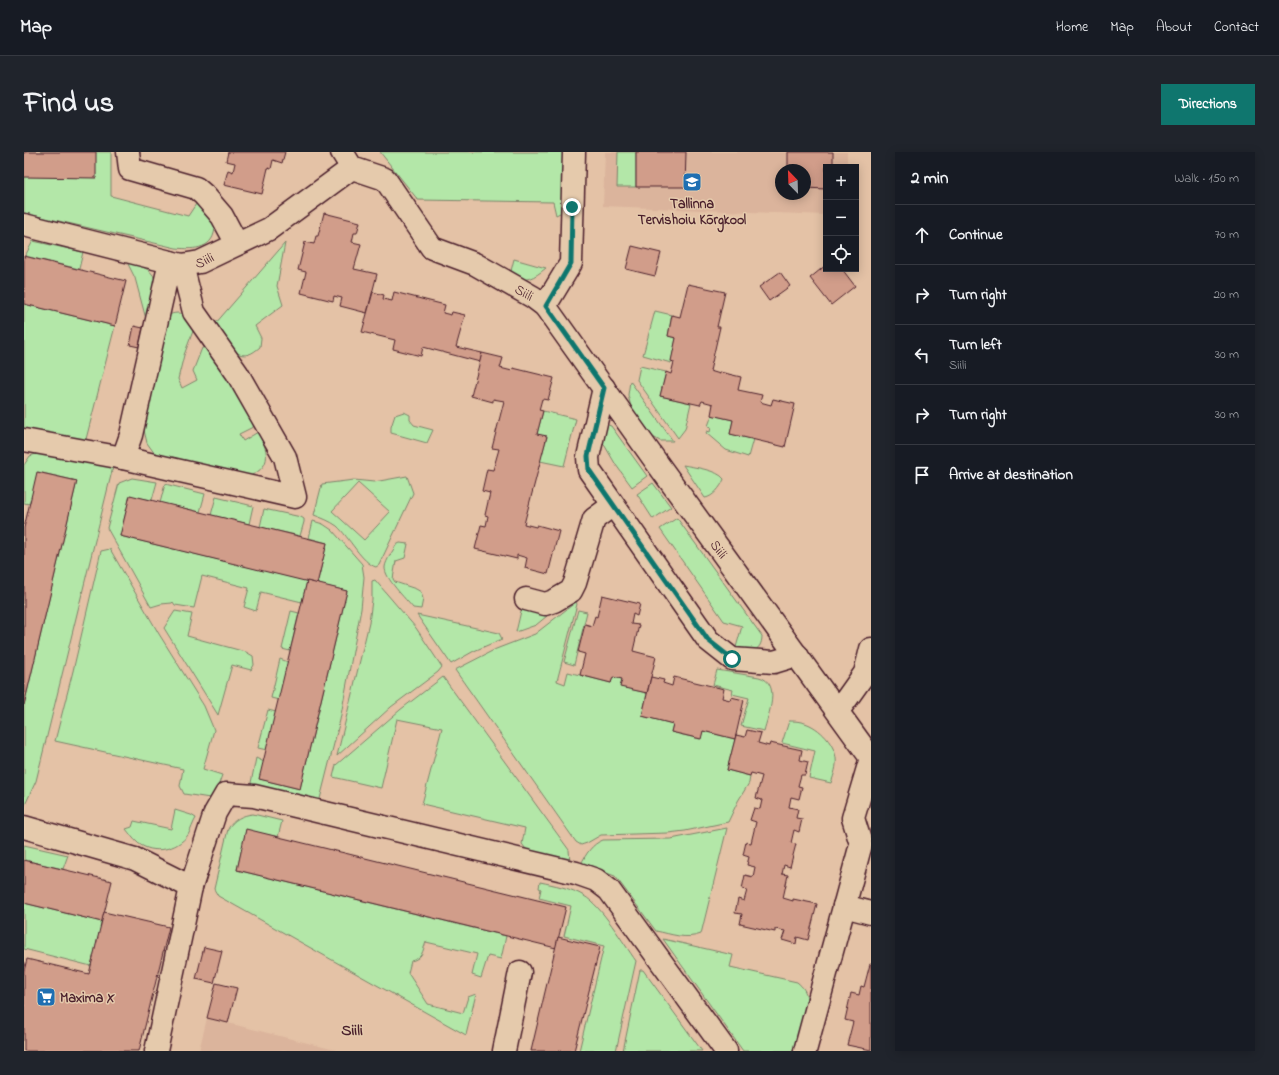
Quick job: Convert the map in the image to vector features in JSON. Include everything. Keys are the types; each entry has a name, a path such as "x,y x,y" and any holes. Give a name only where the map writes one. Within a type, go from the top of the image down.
{"street":[{"path":"128,152 130,169 196,188 222,216 237,244"},
{"path":"546,306 571,263 574,152"},
{"name":"Siili","path":"24,225 176,263 200,262 269,229 347,160 385,179 432,248 475,264 546,306 871,758"},
{"path":"123,458 131,435 176,263"},
{"path":"24,440 123,458 295,497 285,457 238,373 194,312 176,263"},
{"path":"604,388 588,456 589,470 708,640 732,659 774,662 797,655"},
{"path":"526,599 544,604 554,601 571,591 575,583 594,519 613,505"},
{"path":"838,712 865,673 871,649"},
{"path":"805,1051 844,906 866,852 853,818 871,758"},
{"path":"156,1051 191,887 215,812 226,794 254,796 576,873 596,880 609,890 726,1051"},
{"path":"24,827 135,859 191,887"},
{"path":"844,906 871,913"},
{"path":"504,1051 520,972"}],"shaded area":[{"name":"Tallinna Tervishoiu Kõrgkool","path":"605,152 847,152 847,164 823,164 823,215 603,206"},
{"path":"207,1018 228,1023 339,1051 199,1051"}],"green space":[{"path":"24,152 111,152 111,196 188,216 198,201 215,225 212,239 203,246 197,248 176,248 24,213"},
{"path":"380,152 565,152 562,212 556,215 553,202 418,200"},
{"path":"618,152 636,152 636,187 617,187"},
{"path":"33,241 83,252 79,269 25,256"},
{"path":"285,243 277,286 283,305 255,326 261,338 260,347 254,352 245,355 239,354 235,352 215,324"},
{"path":"514,259 546,268 529,278 520,280 509,279"},
{"path":"127,262 148,270 151,272 155,280 146,319 135,278"},
{"path":"24,304 115,326 84,447 24,435"},
{"path":"655,311 672,315 668,336 676,338 671,363 643,355"},
{"path":"180,313 192,326 193,331 184,355 178,379 182,388 197,380 193,371 202,348 207,348 225,371 255,426 239,434 243,441 258,432 265,447 266,460 264,465 260,470 245,478 155,454 147,443 144,430 164,321 170,314"},
{"path":"640,366 666,372 660,396 691,403 685,429 678,438 637,380"},
{"path":"630,381 673,441 660,441 653,437 631,407 628,395"},
{"path":"543,411 576,419 564,466 540,461 547,437 537,434"},
{"path":"404,412 410,415 410,420 414,425 433,430 427,443 391,433 391,427 395,415"},
{"path":"712,415 733,420 730,434 753,439 748,457 726,450 706,433 707,431 710,432 711,427 708,426"},
{"path":"605,426 611,426 647,476 632,487 616,465 602,441"},
{"path":"36,454 113,467 36,781 24,807 24,705 77,481 38,472 30,504 24,503 24,465 30,456"},
{"path":"683,465 711,471 724,479 721,485 711,496 705,498"},
{"path":"407,476 413,493 379,565 376,567 371,565 361,555 337,526 314,515 322,484 354,480 374,482","holes":["358,483 390,512 364,540 332,511"]},
{"path":"132,478 157,482 152,500 130,496 120,536 307,581 302,602 261,592 256,611 244,607 249,588 202,576 194,608 175,605 173,602 151,607 107,528 119,483"},
{"path":"653,483 671,507 653,519 637,494"},
{"path":"165,484 205,494 200,512 160,503"},
{"path":"216,497 253,506 249,524 211,515"},
{"path":"264,509 301,517 304,519 300,536 260,527"},
{"path":"677,518 762,636 760,646 757,649 749,652 735,651 742,626 724,621 660,529"},
{"path":"313,521 323,524 332,530 362,564 364,577 361,609 340,720 319,803 256,788 251,783 256,758 264,762 260,779 300,789 347,591 317,584 327,543 309,538"},
{"path":"400,543 408,544 405,558 396,561 393,579 395,582 421,592 423,599 421,609 413,608 396,588 386,572 385,567 388,559 396,545"},
{"path":"110,549 159,634 204,706 214,730 203,769 222,775 215,795 210,798 184,794 180,786 183,769 55,741 101,551"},
{"path":"375,580 416,628 442,667 438,672 391,707 337,756 369,623 372,600 372,581"},
{"path":"576,602 577,604 557,681 565,684 568,672 611,683 613,677 622,679 621,687 647,693 642,716 673,724 671,732 700,739 703,731 735,739 727,770 750,776 749,783 728,822 668,833 601,835 581,845 576,842 455,670 496,649 535,634"},
{"path":"524,608 548,611 547,616 536,625 516,632 521,611"},
{"path":"578,610 587,612 574,665 564,662"},
{"path":"175,611 192,614 187,636 246,652 253,656 254,665 251,670 232,665 218,715 164,628"},
{"path":"291,611 299,613 290,651 282,649"},
{"path":"417,615 499,633 502,639 474,651 451,664"},
{"path":"280,659 288,662 279,700 271,698"},
{"path":"717,670 759,677 766,680 770,686 772,700 764,731 741,726 749,698 732,694 733,690 713,685"},
{"path":"443,677 569,850 570,862 531,853 522,844 525,828 422,804 442,728 397,719 381,788 333,777 336,765 400,710"},
{"path":"268,710 276,712 267,750 258,748"},
{"path":"789,721 807,724 819,730 828,740 835,752 836,758 835,770 831,783 809,778 815,751 782,743"},
{"path":"175,810 196,818 188,835 178,844 171,847 158,850 144,847 133,838 126,829 132,827 134,821 171,829"},
{"path":"253,814 282,821 278,837 246,830 237,870 506,936 501,959 488,956 481,978 472,975 477,954 426,942 420,956 411,961 408,973 428,1004 463,1013 468,997 476,994 466,1035 218,896 214,889 228,829 238,818"},
{"path":"727,828 701,934 695,936 678,936 656,931 615,876 581,864 587,853 603,840 671,839"},
{"path":"24,845 68,855 63,869 24,860"},
{"path":"540,882 574,891 591,901 605,916 636,961 616,1051 579,1051 604,946 564,936 571,906 539,898 541,889 539,888"},
{"path":"24,903 102,922 91,966 24,949"},
{"path":"663,939 733,955 730,967 797,982 804,989 807,999 794,1051 743,1051"},
{"path":"640,970 643,970 702,1051 623,1051"}],"building":[{"path":"24,152 96,152 96,178 24,177"},
{"path":"228,152 285,152 282,163 273,160 271,169 268,168 262,194 224,185 228,170 233,172 235,163 226,161"},
{"path":"636,152 686,152 685,187 636,187"},
{"path":"788,152 833,152 833,164 823,164 823,189 811,188 811,164 788,164"},
{"path":"324,213 360,222 357,233 354,233 352,242 361,244 354,269 377,274 367,313 340,306 342,298 334,296 333,301 301,293 306,272 298,270 305,242 314,244 316,236 318,236"},
{"path":"632,246 661,253 655,276 626,269"},
{"path":"24,256 126,281 115,326 24,304"},
{"path":"823,267 823,272 844,272 855,286 831,305 810,278"},
{"path":"780,272 790,286 769,301 759,287"},
{"path":"688,284 725,292 717,327 720,327 710,371 741,377 738,390 762,395 760,402 771,405 773,399 795,404 785,447 730,434 733,420 711,415 713,404 702,401 700,405 660,396 666,372 671,374 674,362 671,361 676,338 668,336 672,315 680,317"},
{"path":"373,292 384,295 383,299 392,301 394,292 445,305 443,313 451,315 452,312 465,315 456,347 482,353 480,362 423,347 421,356 393,349 395,340 362,332"},
{"path":"134,326 143,328 139,347 130,345"},
{"path":"482,353 503,358 500,368 512,371 513,368 554,378 548,400 542,399 539,410 543,411 537,434 547,436 524,524 536,527 537,525 559,531 548,574 525,568 527,558 517,555 517,559 475,549 481,525 486,526 488,516 485,515 490,493 482,491 487,469 493,470 499,449 492,448 504,401 493,399 493,402 471,396"},
{"path":"37,472 77,481 24,705 24,528"},
{"path":"130,495 327,543 317,584 120,536"},
{"path":"307,581 347,591 300,789 259,779"},
{"path":"602,595 640,604 637,616 633,614 631,624 639,625 633,651 656,657 647,693 620,687 622,679 613,677 611,683 580,675 585,654 578,652 585,624 592,626 595,616 597,617"},
{"path":"651,677 664,680 663,683 672,686 674,677 724,689 722,698 730,700 731,697 744,700 735,739 703,731 701,739 671,732 673,724 642,716"},
{"path":"747,730 761,733 758,743 769,746 770,743 802,750 800,760 808,762 805,775 801,775 798,786 802,787 799,799 791,797 789,807 798,809 796,818 802,819 799,832 794,830 791,843 796,844 790,867 784,865 782,874 788,875 783,898 793,901 793,899 817,904 808,940 797,937 796,944 782,940 785,931 775,929 775,932 740,924 742,914 735,913 738,899 744,901 747,890 742,889 745,875 753,877 755,867 747,865 749,857 743,855 746,842 751,843 756,822 750,820 754,808 760,809 762,800 756,798 762,776 751,773 750,776 727,770 736,735 745,737"},
{"path":"246,829 566,907 556,948 237,870"},
{"path":"24,860 112,881 102,922 24,903"},
{"path":"104,912 169,927 139,1051 24,1051 24,971 27,959 89,974"},
{"path":"558,937 600,947 574,1051 531,1051"},
{"path":"204,947 222,951 214,983 196,979"},
{"path":"870,964 871,1050 847,1045 853,1022 845,1020 851,993 859,995 861,986 864,987"},
{"path":"216,983 237,988 228,1023 207,1018"}],"place":[{"name":"Tallinna Tervishoiu Kõrgkool","path":"692,182"},
{"name":"Maxima X","path":"46,997"}],"district":[{"name":"Siili","path":"352,1029"}],"route":[{"path":"572,207 571,263 546,306 604,388 588,456 589,470 708,640 732,659"}]}
